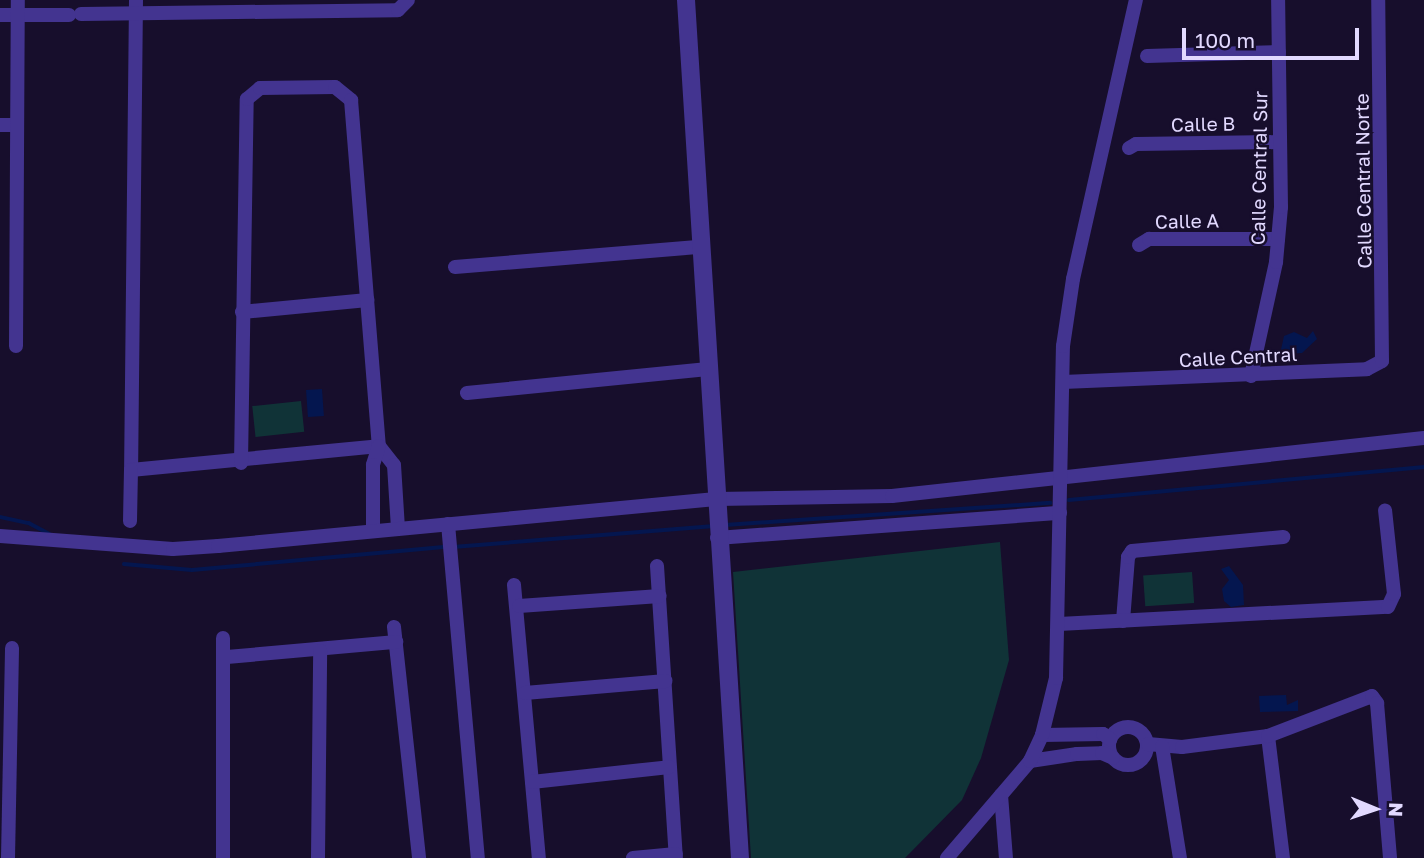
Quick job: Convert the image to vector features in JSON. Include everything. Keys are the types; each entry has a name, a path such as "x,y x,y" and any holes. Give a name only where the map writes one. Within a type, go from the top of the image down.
{"street":[{"path":"0,15 18,7 75,15 136,6 167,5 398,9 408,0"},
{"path":"685,0 716,520 740,858"},
{"path":"947,858 1030,761 1042,735 1056,678 1063,382 1073,279 1136,0"},
{"name":"Calle Central Sur","path":"1251,376 1278,239 1278,0"},
{"name":"Calle Central Norte","path":"1378,0 1382,360"},
{"path":"130,521 136,6"},
{"path":"16,346 18,7"},
{"path":"1147,56 1279,52"},
{"path":"241,463 247,99 260,88 335,86 352,92 379,446 373,465 373,530"},
{"path":"0,125 17,125"},
{"name":"Calle B","path":"1129,148 1136,144 1279,142"},
{"name":"Calle A","path":"1139,245 1149,239 1278,239"},
{"path":"455,267 700,247"},
{"path":"243,312 368,300"},
{"name":"Calle Central","path":"1063,382 1093,383 1367,369 1382,360"},
{"path":"467,393 708,369"},
{"path":"716,520 892,496 1424,438"},
{"path":"131,470 241,463 379,446"},
{"path":"379,446 394,465 398,528"},
{"path":"1059,624 1388,607 1394,594 1385,510"},
{"path":"0,536 173,549 398,528 450,530 716,520 1059,513"},
{"path":"450,530 478,858"},
{"path":"1123,621 1128,556 1132,551 1283,537"},
{"path":"633,858 676,856 657,566"},
{"path":"514,585 519,606 539,858"},
{"path":"519,606 660,596"},
{"path":"394,627 419,858"},
{"path":"223,638 226,657 223,858"},
{"path":"226,657 320,651 396,642"},
{"path":"8,858 12,648"},
{"path":"318,858 320,651"},
{"path":"525,693 665,681"},
{"path":"1030,761 1077,754 1113,758 1123,765 1136,764 1155,745 1268,736 1372,696 1377,703 1390,858"},
{"path":"1110,739 1118,729 1131,727 1142,732 1155,745 1180,858"},
{"path":"1042,735 1103,734 1110,739 1113,758"},
{"path":"1076,735 1077,754"},
{"path":"1268,736 1283,858"},
{"path":"532,782 669,767"},
{"path":"1001,795 1006,858"}],"green space":[{"path":"301,401 304,432 256,437 252,406"},
{"path":"1000,542 1009,660 981,758 962,800 905,858 751,858 733,572"},
{"path":"1192,572 1194,603 1145,606 1143,575"}],"shaded area":[{"path":"1313,331 1317,339 1302,353 1280,354 1284,336 1294,332 1307,338"},
{"path":"322,389 324,416 308,417 306,390"},
{"path":"1229,566 1243,585 1244,605 1231,607 1224,601 1222,589 1229,580 1221,569"},
{"path":"1286,695 1287,705 1298,700 1298,711 1260,712 1259,696"}],"waterway":[{"path":"1069,500 1424,467"},
{"path":"725,525 1050,503"},
{"path":"0,517 29,523 50,534"},
{"path":"453,547 714,526"},
{"path":"124,564 192,570 446,547"}]}
